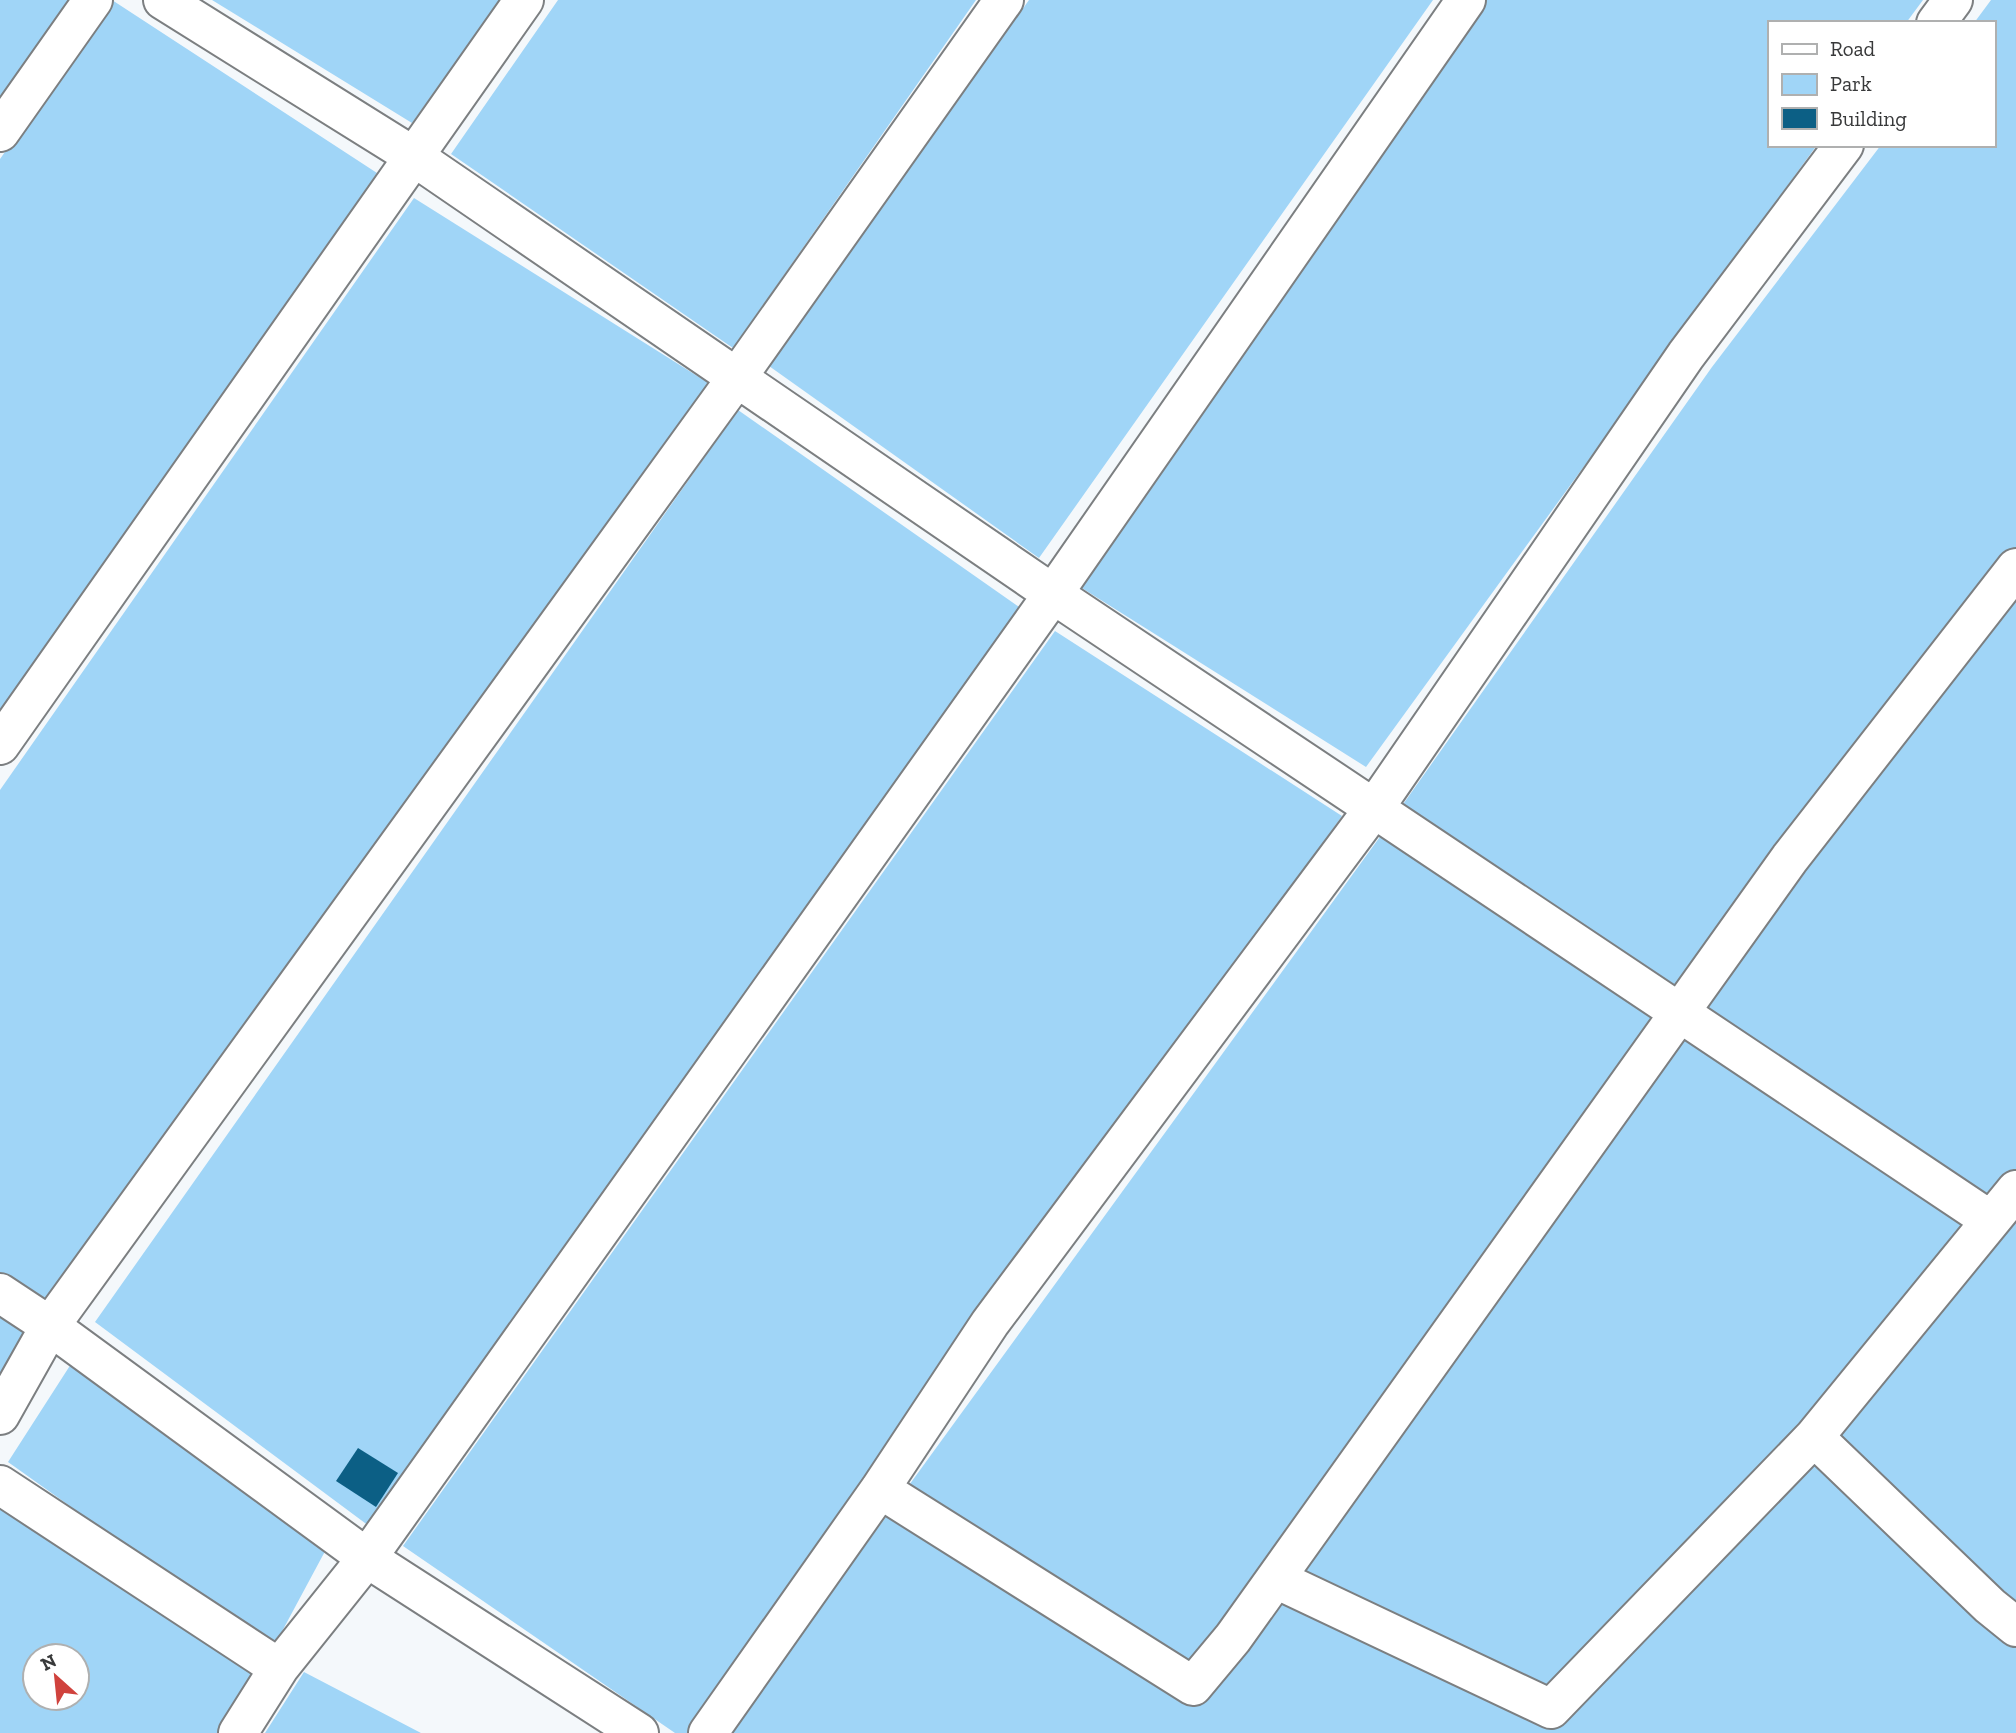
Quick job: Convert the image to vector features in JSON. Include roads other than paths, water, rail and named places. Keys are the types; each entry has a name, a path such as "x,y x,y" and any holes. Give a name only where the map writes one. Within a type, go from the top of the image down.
{"lane":[{"path":"0,132 93,0"},
{"path":"163,0 413,156 1053,594 1376,807 1990,1220"},
{"path":"0,745 524,0"},
{"path":"0,1415 50,1326 738,376 1004,0"},
{"path":"238,1733 279,1668 367,1558 1053,594 1466,0"},
{"path":"1937,21 1953,0"},
{"path":"708,1733 880,1489 990,1323 1376,807 1686,355 1842,147"},
{"path":"880,1489 1193,1686 1233,1638 1276,1579 1790,858 2016,568"},
{"path":"1276,1579 1551,1709 1814,1437 2016,1190"},
{"path":"0,1293 50,1326 367,1558 639,1733"},
{"path":"1814,1437 1990,1606 2016,1627"},
{"path":"0,1485 279,1668"}]}
